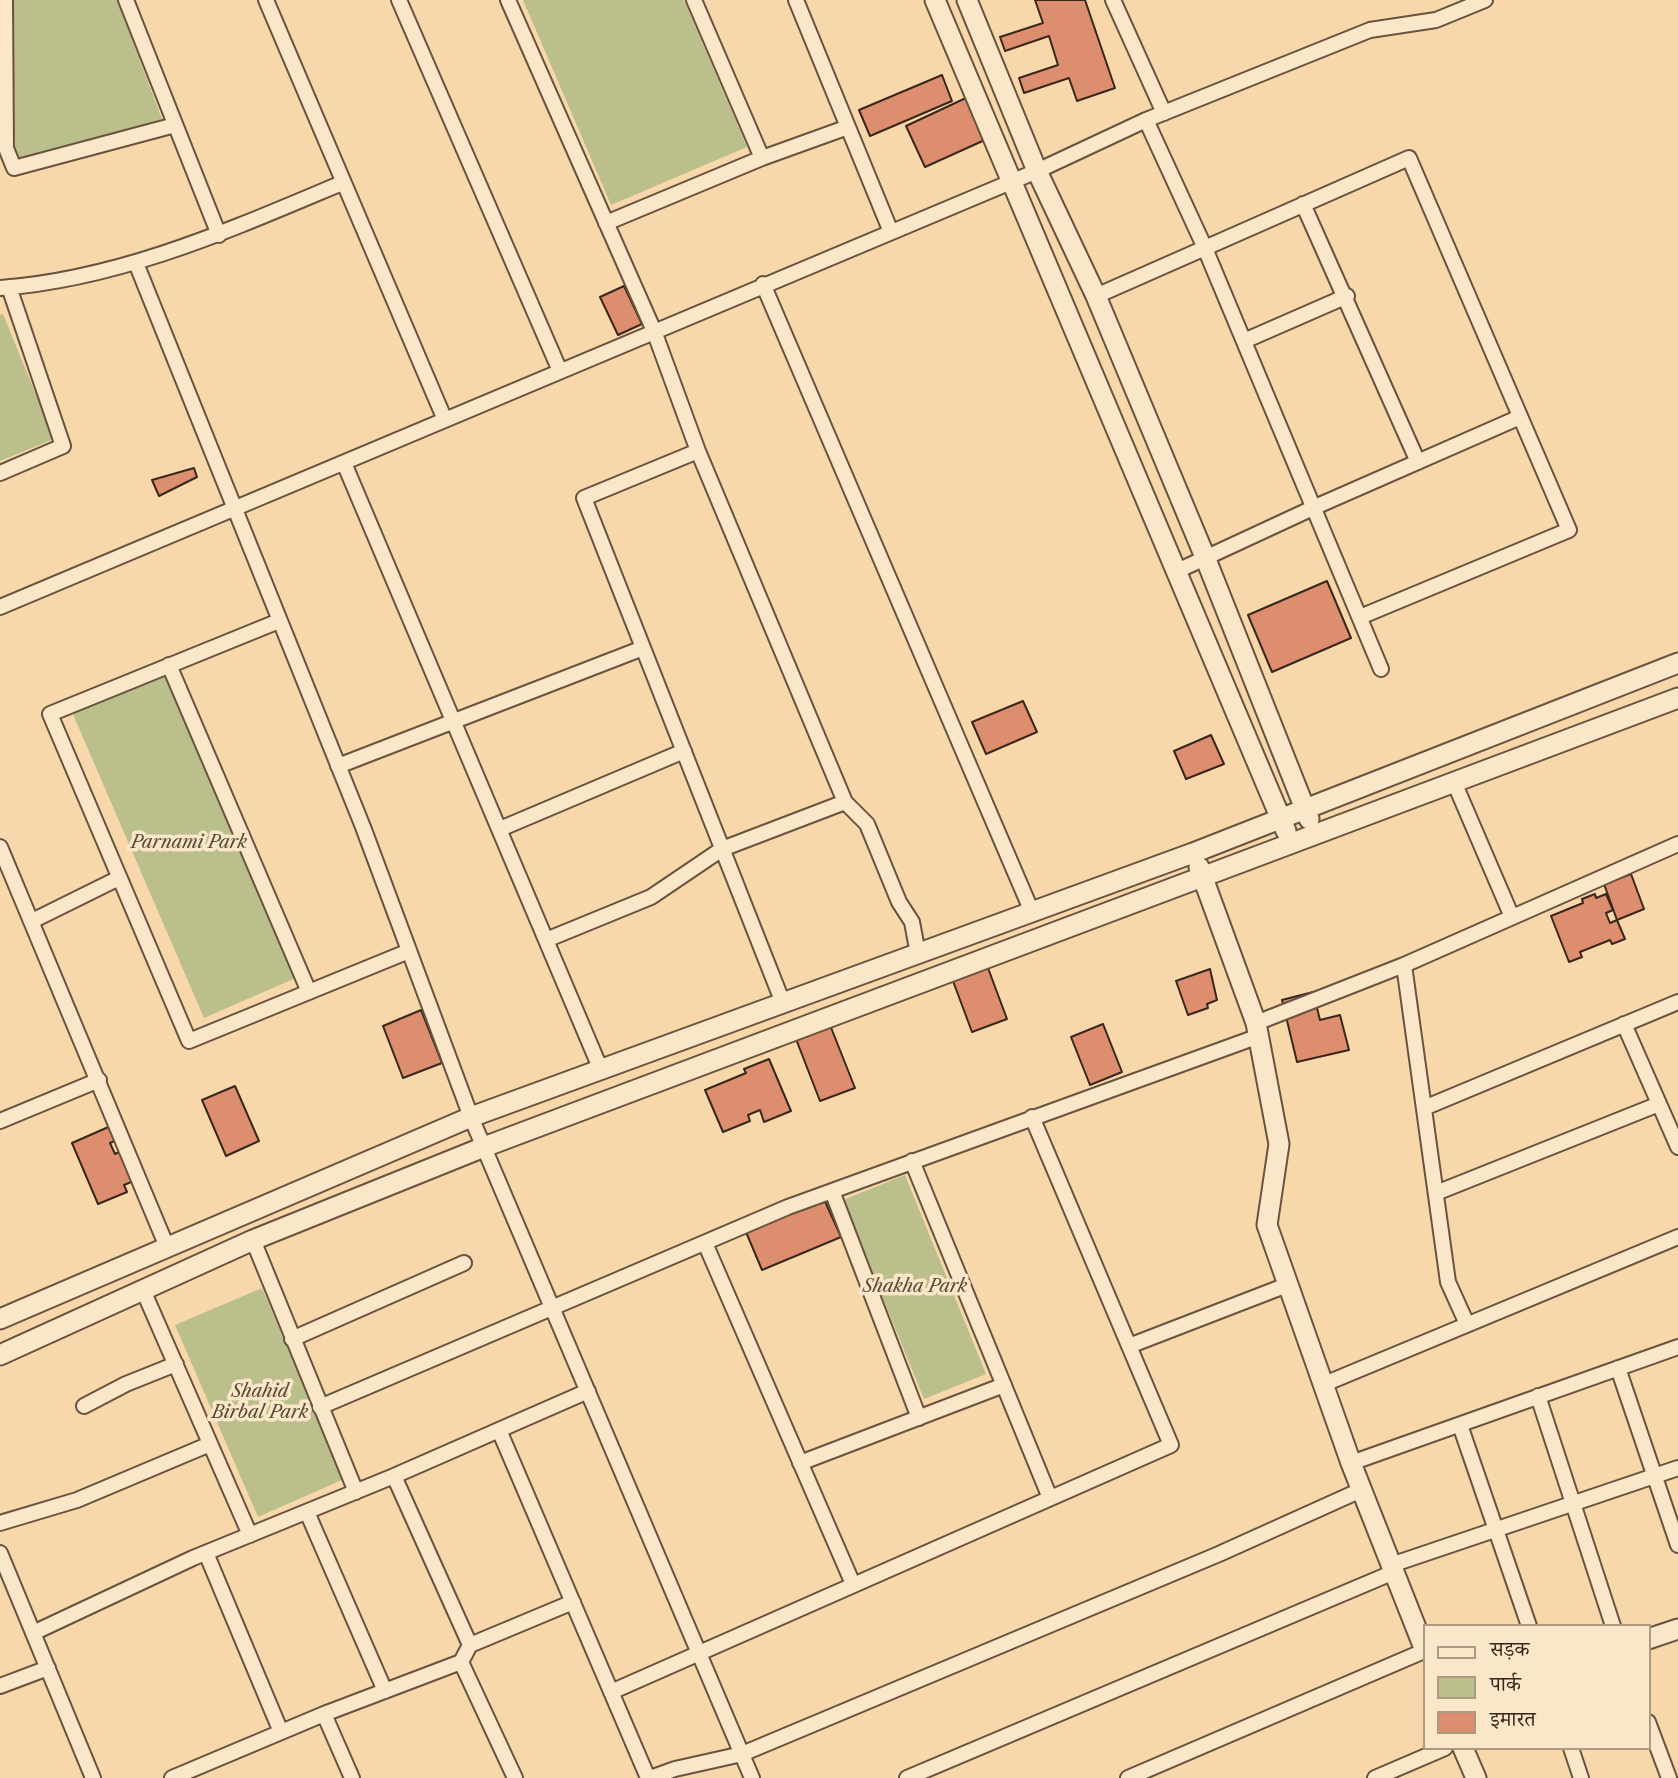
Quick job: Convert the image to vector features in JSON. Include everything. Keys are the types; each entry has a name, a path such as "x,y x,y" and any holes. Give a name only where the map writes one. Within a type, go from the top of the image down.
{"street":[{"path":"5,0 6,148 14,168 176,125"},
{"path":"126,0 219,235"},
{"path":"266,0 445,420"},
{"path":"399,0 560,371"},
{"path":"508,0 654,331 698,450 845,802 867,824 899,902 912,922 918,954"},
{"path":"694,0 762,158"},
{"path":"796,0 891,232"},
{"path":"935,0 1010,183 1292,844"},
{"path":"967,0 1037,171 1096,296 1205,557 1315,835"},
{"path":"1113,0 1164,113"},
{"path":"0,607 763,284 1010,183 1146,120 1370,30 1436,20 1485,0"},
{"path":"1146,120 1204,246 1381,669"},
{"path":"606,223 762,158 848,127"},
{"path":"1096,296 1204,246 1409,158 1569,530 1360,617"},
{"path":"0,473 62,446 5,287 136,262 219,235 342,183"},
{"path":"1303,204 1418,462"},
{"path":"136,262 338,766 471,1117 752,1778"},
{"path":"763,284 1032,912"},
{"path":"1244,341 1346,296"},
{"path":"1177,572 1315,507 1520,417"},
{"path":"698,450 584,498 783,1003"},
{"path":"344,463 601,1070"},
{"path":"279,621 50,714 189,1041 409,951"},
{"path":"338,766 643,649"},
{"path":"0,1319 471,1117 1194,853 1678,663"},
{"path":"169,665 309,992"},
{"path":"0,1355 253,1240 484,1147 1678,698"},
{"path":"500,829 684,751"},
{"path":"1454,782 1513,917"},
{"path":"546,940 651,897 722,849 845,802"},
{"path":"320,1407 705,1242 1257,1029 1678,844"},
{"path":"0,847 167,1247"},
{"path":"1194,853 1257,1029 1279,1144 1267,1225 1322,1385 1422,1644"},
{"path":"32,921 119,878"},
{"path":"1404,965 1448,1282 1467,1324"},
{"path":"1424,1108 1678,1002"},
{"path":"1624,1024 1678,1147"},
{"path":"0,1121 99,1080"},
{"path":"1436,1193 1659,1104"},
{"path":"611,1692 1171,1445 1032,1118"},
{"path":"912,1161 1050,1498"},
{"path":"832,1191 919,1418"},
{"path":"1322,1385 1678,1237"},
{"path":"253,1240 356,1492"},
{"path":"705,1242 853,1584"},
{"path":"292,1339 464,1263"},
{"path":"1129,1346 1287,1285"},
{"path":"143,1290 250,1535"},
{"path":"1351,1463 1678,1347"},
{"path":"84,1406 126,1384 176,1364"},
{"path":"1618,1368 1678,1545"},
{"path":"800,1463 1004,1385"},
{"path":"33,1633 206,1553 394,1476 588,1391"},
{"path":"1538,1396 1613,1624"},
{"path":"1460,1424 1528,1624"},
{"path":"499,1430 649,1778 742,1754 1219,1555 1361,1490"},
{"path":"0,1523 77,1500 210,1444"},
{"path":"907,1778 1392,1568 1497,1529 1678,1468"},
{"path":"394,1476 470,1645"},
{"path":"307,1512 385,1691"},
{"path":"0,1553 6,1587 33,1633 93,1778"},
{"path":"206,1553 281,1732"},
{"path":"172,1778 192,1774 324,1714 461,1662 470,1645 573,1602"},
{"path":"1650,1638 1678,1629"},
{"path":"1128,1778 1422,1650"},
{"path":"461,1662 515,1778"},
{"path":"0,1686 48,1668"},
{"path":"324,1714 347,1777"},
{"path":"1650,1727 1669,1778"},
{"path":"1374,1778 1440,1750"},
{"path":"1464,1750 1476,1778"},
{"path":"1572,1750 1581,1778"}],"green space":[{"path":"10,0 117,0 162,119 17,162 11,139"},
{"path":"523,0 684,0 747,147 611,205"},
{"path":"3,314 54,439 0,461 0,315"},
{"name":"Parnami Park","path":"174,668 305,974 204,1018 72,712"},
{"name":"Shakha Park","path":"905,1175 986,1374 924,1399 843,1200"},
{"name":"Shahid Birbal Park","path":"262,1288 344,1479 258,1517 175,1325"}],"building":[{"path":"1035,0 1085,0 1115,88 1077,101 1069,78 1024,93 1019,78 1058,65 1049,36 1005,51 1000,37 1043,23"},
{"path":"942,75 952,101 870,136 859,110"},
{"path":"968,97 987,139 925,167 906,126"},
{"path":"624,286 642,324 618,335 600,297"},
{"path":"194,468 197,477 159,496 152,480"},
{"path":"1327,581 1351,638 1272,672 1248,615"},
{"path":"1023,701 1037,732 986,754 972,722"},
{"path":"1211,735 1224,764 1186,779 1174,751"},
{"path":"1631,874 1644,909 1617,920 1604,884"},
{"path":"1595,894 1596,898 1606,894 1613,910 1606,913 1610,923 1617,920 1625,939 1612,944 1610,940 1580,952 1582,957 1569,962 1551,916 1583,903 1582,899"},
{"path":"988,968 1007,1019 972,1032 953,981"},
{"path":"1210,969 1217,1000 1207,1004 1208,1008 1188,1015 1176,981"},
{"path":"1313,992 1320,1020 1340,1015 1349,1050 1297,1062 1282,1000"},
{"path":"421,1010 442,1063 403,1078 383,1026"},
{"path":"1103,1024 1122,1072 1090,1085 1071,1037"},
{"path":"830,1025 855,1088 820,1101 796,1039"},
{"path":"769,1059 791,1111 764,1122 760,1110 748,1115 750,1121 723,1132 705,1090 746,1073 744,1069"},
{"path":"235,1086 259,1141 226,1156 202,1100"},
{"path":"113,1125 119,1139 110,1143 115,1154 123,1150 136,1180 124,1185 127,1192 98,1204 72,1143"},
{"path":"824,1199 841,1237 762,1270 746,1232"}]}
